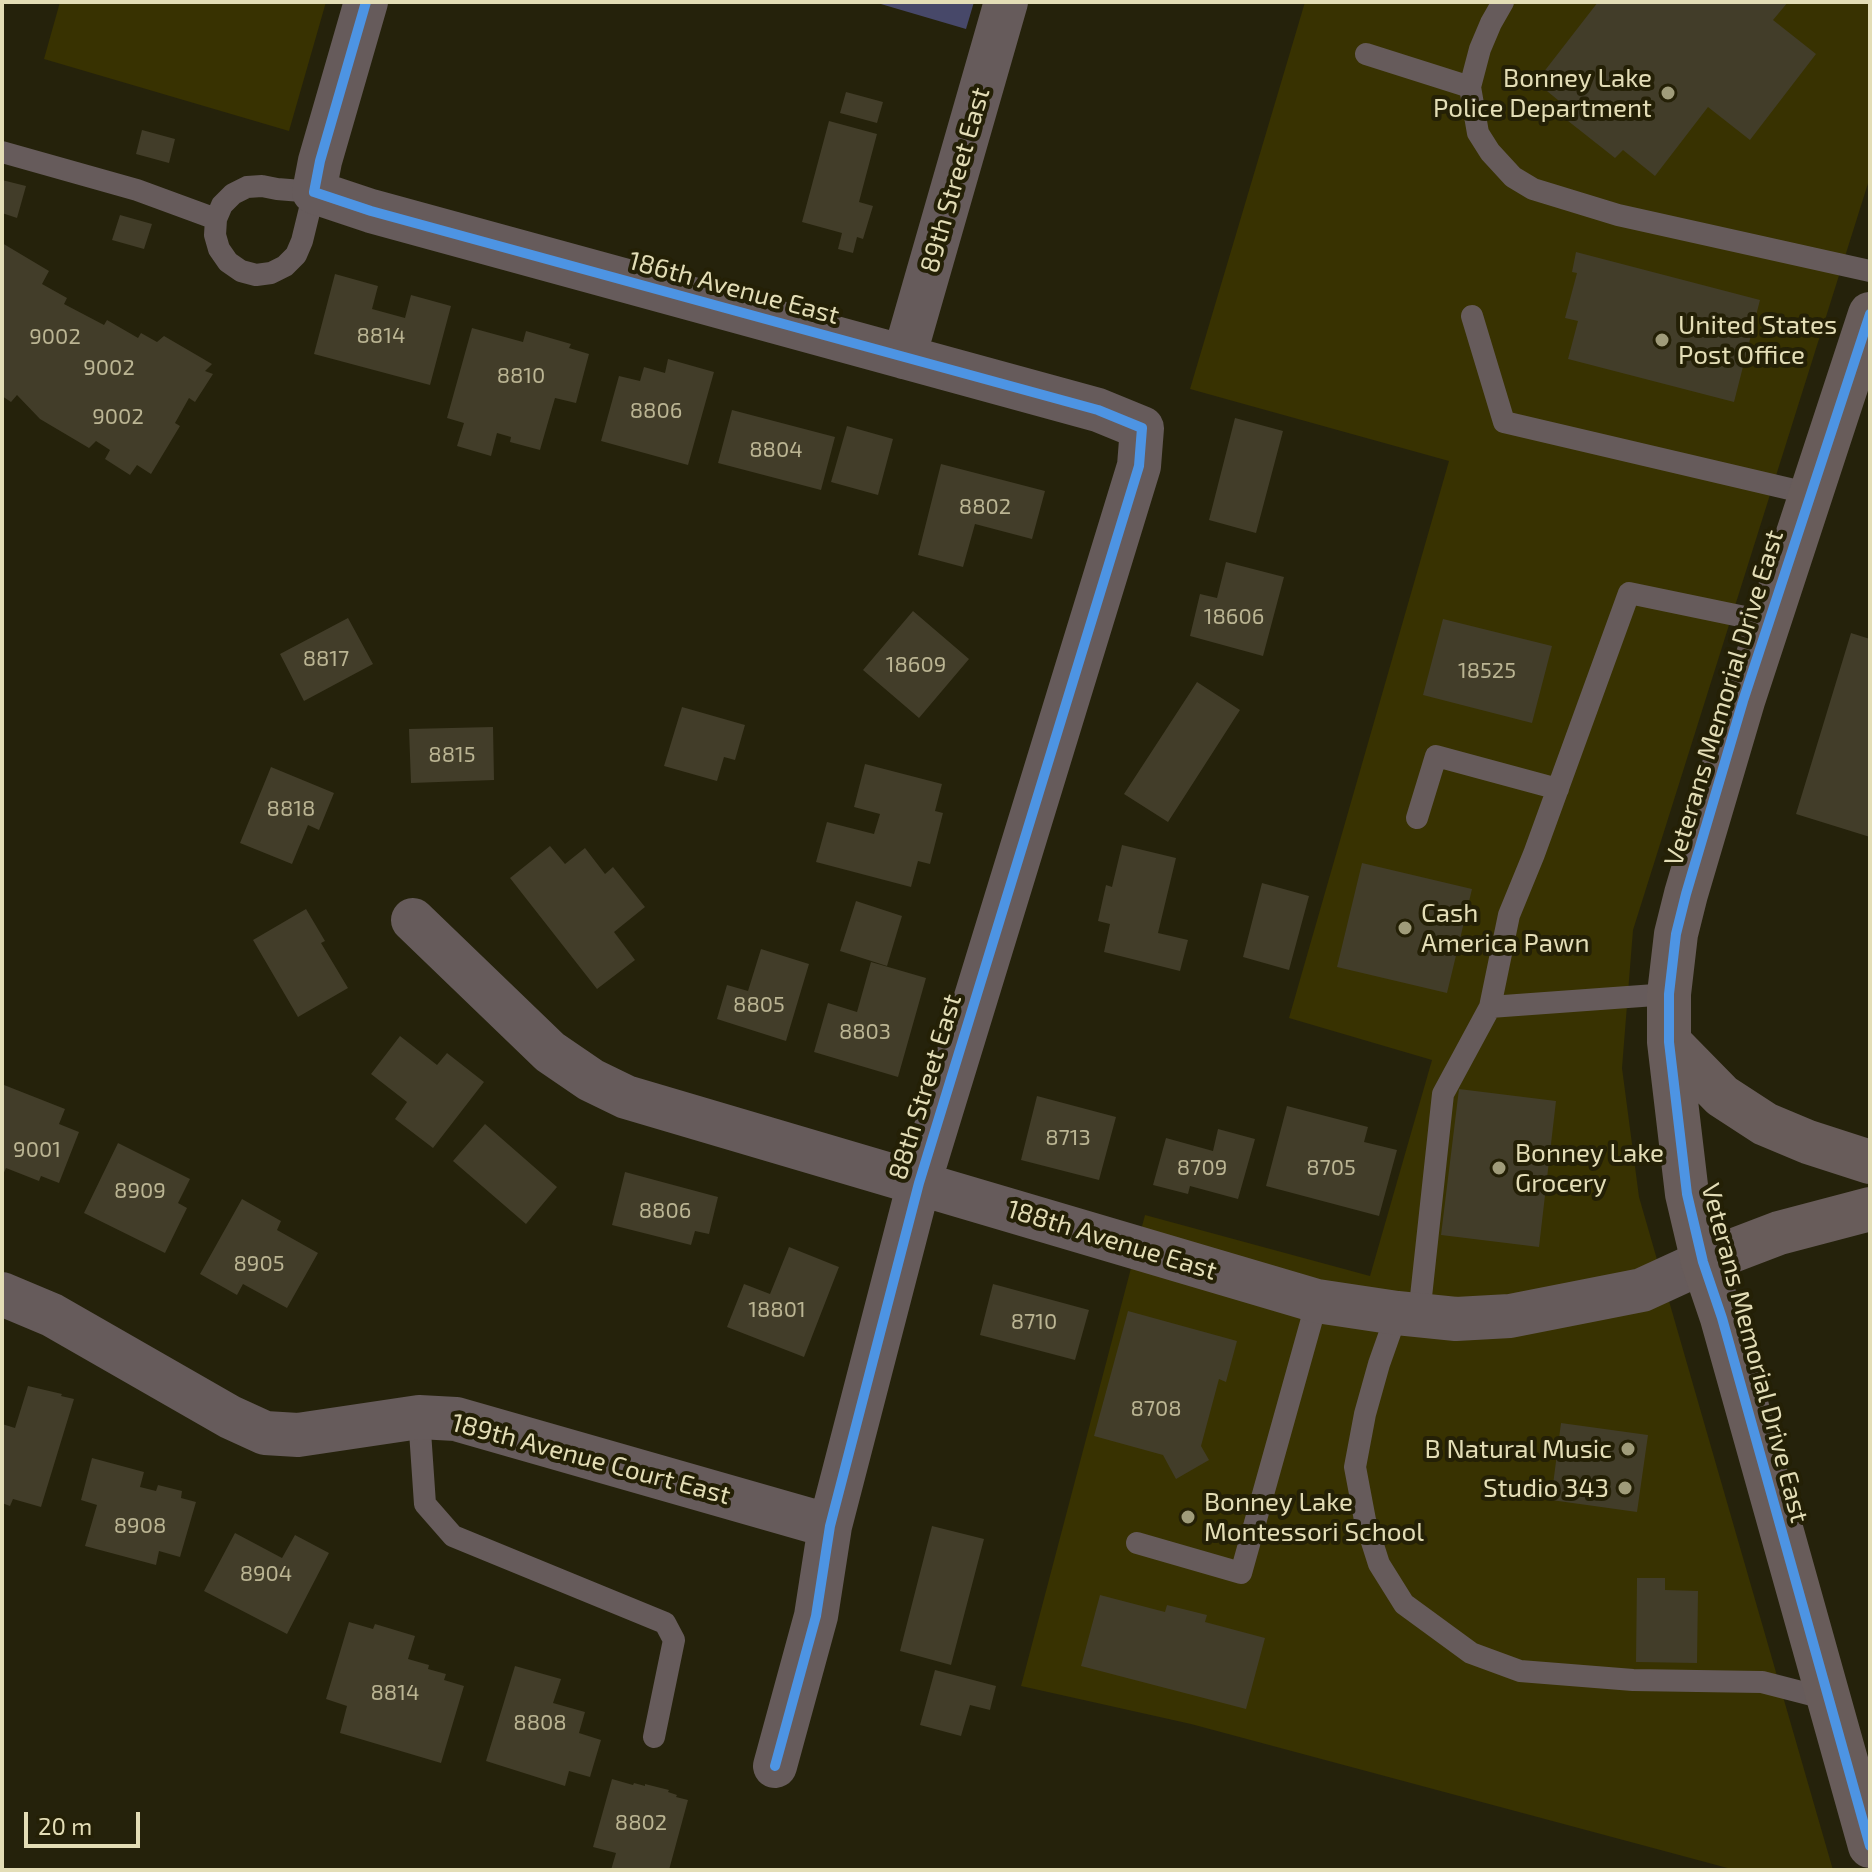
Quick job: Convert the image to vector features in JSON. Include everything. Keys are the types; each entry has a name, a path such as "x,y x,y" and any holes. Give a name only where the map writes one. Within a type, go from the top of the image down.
{"street":[{"path":"314,192 366,2"},
{"name":"89th Street East","path":"904,357 1006,2"},
{"name":"186th Avenue East","path":"314,192 371,211 1098,410 1142,428"},
{"name":"Veterans Memorial Drive East","path":"1870,314 1743,701 1686,894 1676,934 1669,994 1669,1042 1687,1194 1703,1262 1726,1333 1870,1846"},
{"name":"88th Street East","path":"775,1766 816,1616 830,1526 919,1183 1139,466 1142,428"},
{"name":"188th Avenue East","path":"413,920 550,1052 591,1080 626,1097 1317,1301 1456,1319 1510,1316 1642,1290 1703,1262 1779,1233 1870,1209"},
{"path":"1669,1042 1722,1096 1765,1124 1870,1162"},
{"name":"189th Avenue Court East","path":"2,1294 52,1315 230,1417 265,1433 298,1435 419,1417 456,1419 830,1526"}],"lane":[{"path":"1503,2 1480,49 1470,87 1478,133 1490,152 1513,177 1533,189 1618,215 1870,271"},
{"path":"1366,54 1470,87"},
{"path":"2,152 137,190 216,219"},
{"path":"262,186 314,192 302,241 296,255 285,266 271,273 256,275 241,271 228,262 219,249 215,235 216,219 222,205 233,194 247,187 262,186"},
{"path":"1472,316 1504,422 1811,494"},
{"path":"1769,622 1629,593 1509,915 1490,1007 1443,1094 1408,1314 1379,1364 1355,1467 1365,1520 1379,1564 1404,1604 1471,1653 1520,1671 1633,1680 1762,1682 1828,1699"},
{"path":"1417,818 1436,756 1558,789"},
{"path":"1490,1007 1669,994"},
{"path":"1137,1543 1241,1573 1317,1301"},
{"path":"419,1417 425,1504 453,1536 665,1623 674,1640 654,1737"}],"shaded area":[{"path":"60,2 326,2 289,131 44,59"},
{"path":"874,2 974,2 966,29"},
{"path":"1305,2 1870,2 1870,177 1633,930 1622,1068 1639,1197 1833,1870 1735,1870 1191,1724 1021,1686 1145,1215 1370,1276 1432,1060 1289,1018 1449,461 1190,389"}],"building":[{"name":"Bonney Lake Police Department","path":"1598,2 1788,2 1773,20 1816,54 1750,140 1708,107 1655,176 1623,150 1615,158 1558,113 1564,105 1536,82"},
{"path":"846,92 883,102 877,123 840,113"},
{"path":"829,121 877,134 859,202 873,206 863,239 857,237 853,253 838,249 842,233 802,222"},
{"path":"142,130 175,139 169,163 136,154"},
{"path":"2,180 26,186 17,218 2,213"},
{"path":"120,215 152,224 144,249 112,240"},
{"path":"2,243 49,271 42,284 67,298 64,304 104,325 107,320 138,338 141,333 157,342 164,336 212,364 205,371 213,374 195,402 189,398 175,423 180,426 151,474 137,465 130,475 105,459 110,450 96,441 89,448 40,419 17,395 11,402 2,396"},
{"name":"United States Post Office","path":"1576,252 1760,300 1734,402 1568,359 1578,321 1565,318 1577,273 1572,272"},
{"path":"335,274 378,286 372,309 405,318 411,295 451,306 430,385 314,354"},
{"path":"472,328 523,342 526,331 571,344 569,348 589,354 576,403 555,398 540,450 510,442 511,437 497,433 491,456 457,446 464,423 447,418"},
{"path":"668,359 714,372 688,465 601,441 619,376 640,381 644,367 665,373"},
{"path":"732,410 835,437 821,490 718,463"},
{"path":"1235,418 1283,431 1256,533 1209,520"},
{"path":"847,426 893,439 878,495 831,482"},
{"path":"941,464 1045,491 1032,539 975,524 963,567 918,555"},
{"path":"1226,562 1284,577 1263,656 1190,636 1200,594 1217,598"},
{"path":"913,611 969,659 919,718 863,670"},
{"path":"348,618 373,664 304,701 280,654"},
{"path":"1443,619 1552,646 1532,723 1423,695"},
{"path":"1851,633 1870,639 1870,837 1796,814"},
{"path":"1197,682 1240,710 1168,822 1124,794"},
{"path":"682,707 745,725 735,760 724,757 717,781 664,766"},
{"path":"493,727 494,780 411,783 409,729"},
{"path":"865,764 942,784 935,811 943,813 930,864 918,861 911,887 816,862 827,822 874,834 880,814 854,807"},
{"path":"271,767 334,793 319,830 308,825 292,864 240,843"},
{"path":"1122,845 1176,858 1158,933 1188,940 1180,971 1104,952 1110,924 1098,921 1106,885 1112,887"},
{"path":"550,846 565,864 585,848 605,874 613,867 645,907 614,932 635,960 597,989 510,878"},
{"name":"Cash America Pawn","path":"1362,863 1472,889 1447,993 1337,967"},
{"path":"1262,883 1309,896 1289,970 1243,957"},
{"path":"856,901 902,916 887,966 840,951"},
{"path":"306,909 325,941 321,943 348,988 298,1017 253,940"},
{"path":"761,949 809,964 786,1041 717,1019 727,985 748,991"},
{"path":"871,962 926,978 898,1077 814,1052 828,1003 857,1012"},
{"path":"400,1036 437,1065 447,1053 484,1082 433,1148 395,1119 407,1102 371,1074"},
{"path":"4,1085 65,1109 59,1124 79,1132 59,1183 41,1176 39,1181 6,1168 2,1177"},
{"name":"Bonney Lake Grocery","path":"1459,1089 1556,1101 1539,1247 1441,1235"},
{"path":"1037,1096 1116,1117 1099,1180 1021,1160"},
{"path":"1287,1106 1368,1127 1364,1142 1397,1150 1379,1216 1266,1186"},
{"path":"485,1124 557,1187 526,1224 453,1161"},
{"path":"1218,1129 1255,1139 1238,1199 1190,1186 1188,1194 1153,1185 1166,1138 1213,1151"},
{"path":"118,1143 190,1179 178,1203 187,1208 165,1253 84,1213"},
{"path":"625,1172 718,1197 709,1234 695,1231 691,1245 612,1225"},
{"path":"242,1199 281,1221 277,1230 318,1253 287,1308 243,1284 237,1295 200,1274"},
{"path":"789,1247 839,1267 804,1357 727,1327 744,1284 770,1294"},
{"path":"993,1284 1089,1310 1075,1360 980,1335"},
{"name":"Bonney Lake Montessori School","path":"1128,1311 1237,1341 1226,1382 1219,1379 1201,1446 1209,1460 1176,1479 1163,1455 1094,1436"},
{"path":"28,1386 74,1399 41,1507 13,1499 10,1506 2,1503 2,1424 15,1428"},
{"path":"1561,1423 1648,1435 1637,1512 1551,1500"},
{"path":"92,1458 144,1472 140,1487 156,1491 158,1485 182,1491 181,1498 196,1502 180,1557 159,1551 156,1565 85,1546 97,1505 81,1500"},
{"path":"932,1526 984,1539 951,1665 900,1651"},
{"path":"235,1533 282,1558 295,1535 329,1553 287,1634 204,1591"},
{"path":"1637,1578 1665,1578 1665,1590 1698,1591 1697,1663 1636,1662"},
{"path":"1100,1595 1165,1612 1167,1605 1207,1615 1205,1622 1265,1638 1246,1709 1081,1666"},
{"path":"349,1622 373,1629 375,1624 415,1636 408,1659 429,1665 428,1669 446,1674 444,1680 464,1686 441,1763 340,1733 347,1706 326,1699"},
{"path":"515,1666 561,1679 553,1703 585,1712 579,1733 601,1740 590,1777 569,1771 565,1786 486,1761"},
{"path":"935,1670 996,1686 990,1710 970,1705 961,1736 920,1725"},
{"path":"612,1779 669,1790 676,1797 688,1800 669,1870 611,1870 616,1853 593,1847"}],"cycle path":[{"path":"366,2 314,192 371,211 1098,410 1142,428 1139,466 919,1183 830,1526 816,1616 775,1766"},
{"path":"1870,314 1743,701 1686,894 1676,934 1669,994 1669,1042 1687,1194 1703,1262 1722,1318 1870,1846"}],"place":[{"name":"Bonney Lake Police Department","path":"1668,93"},
{"name":"United States Post Office","path":"1662,340"},
{"name":"Cash America Pawn","path":"1405,928"},
{"name":"Bonney Lake Grocery","path":"1499,1168"},
{"name":"B Natural Music","path":"1628,1449"},
{"name":"Studio 343","path":"1625,1488"},
{"name":"Bonney Lake Montessori School","path":"1188,1517"}]}
